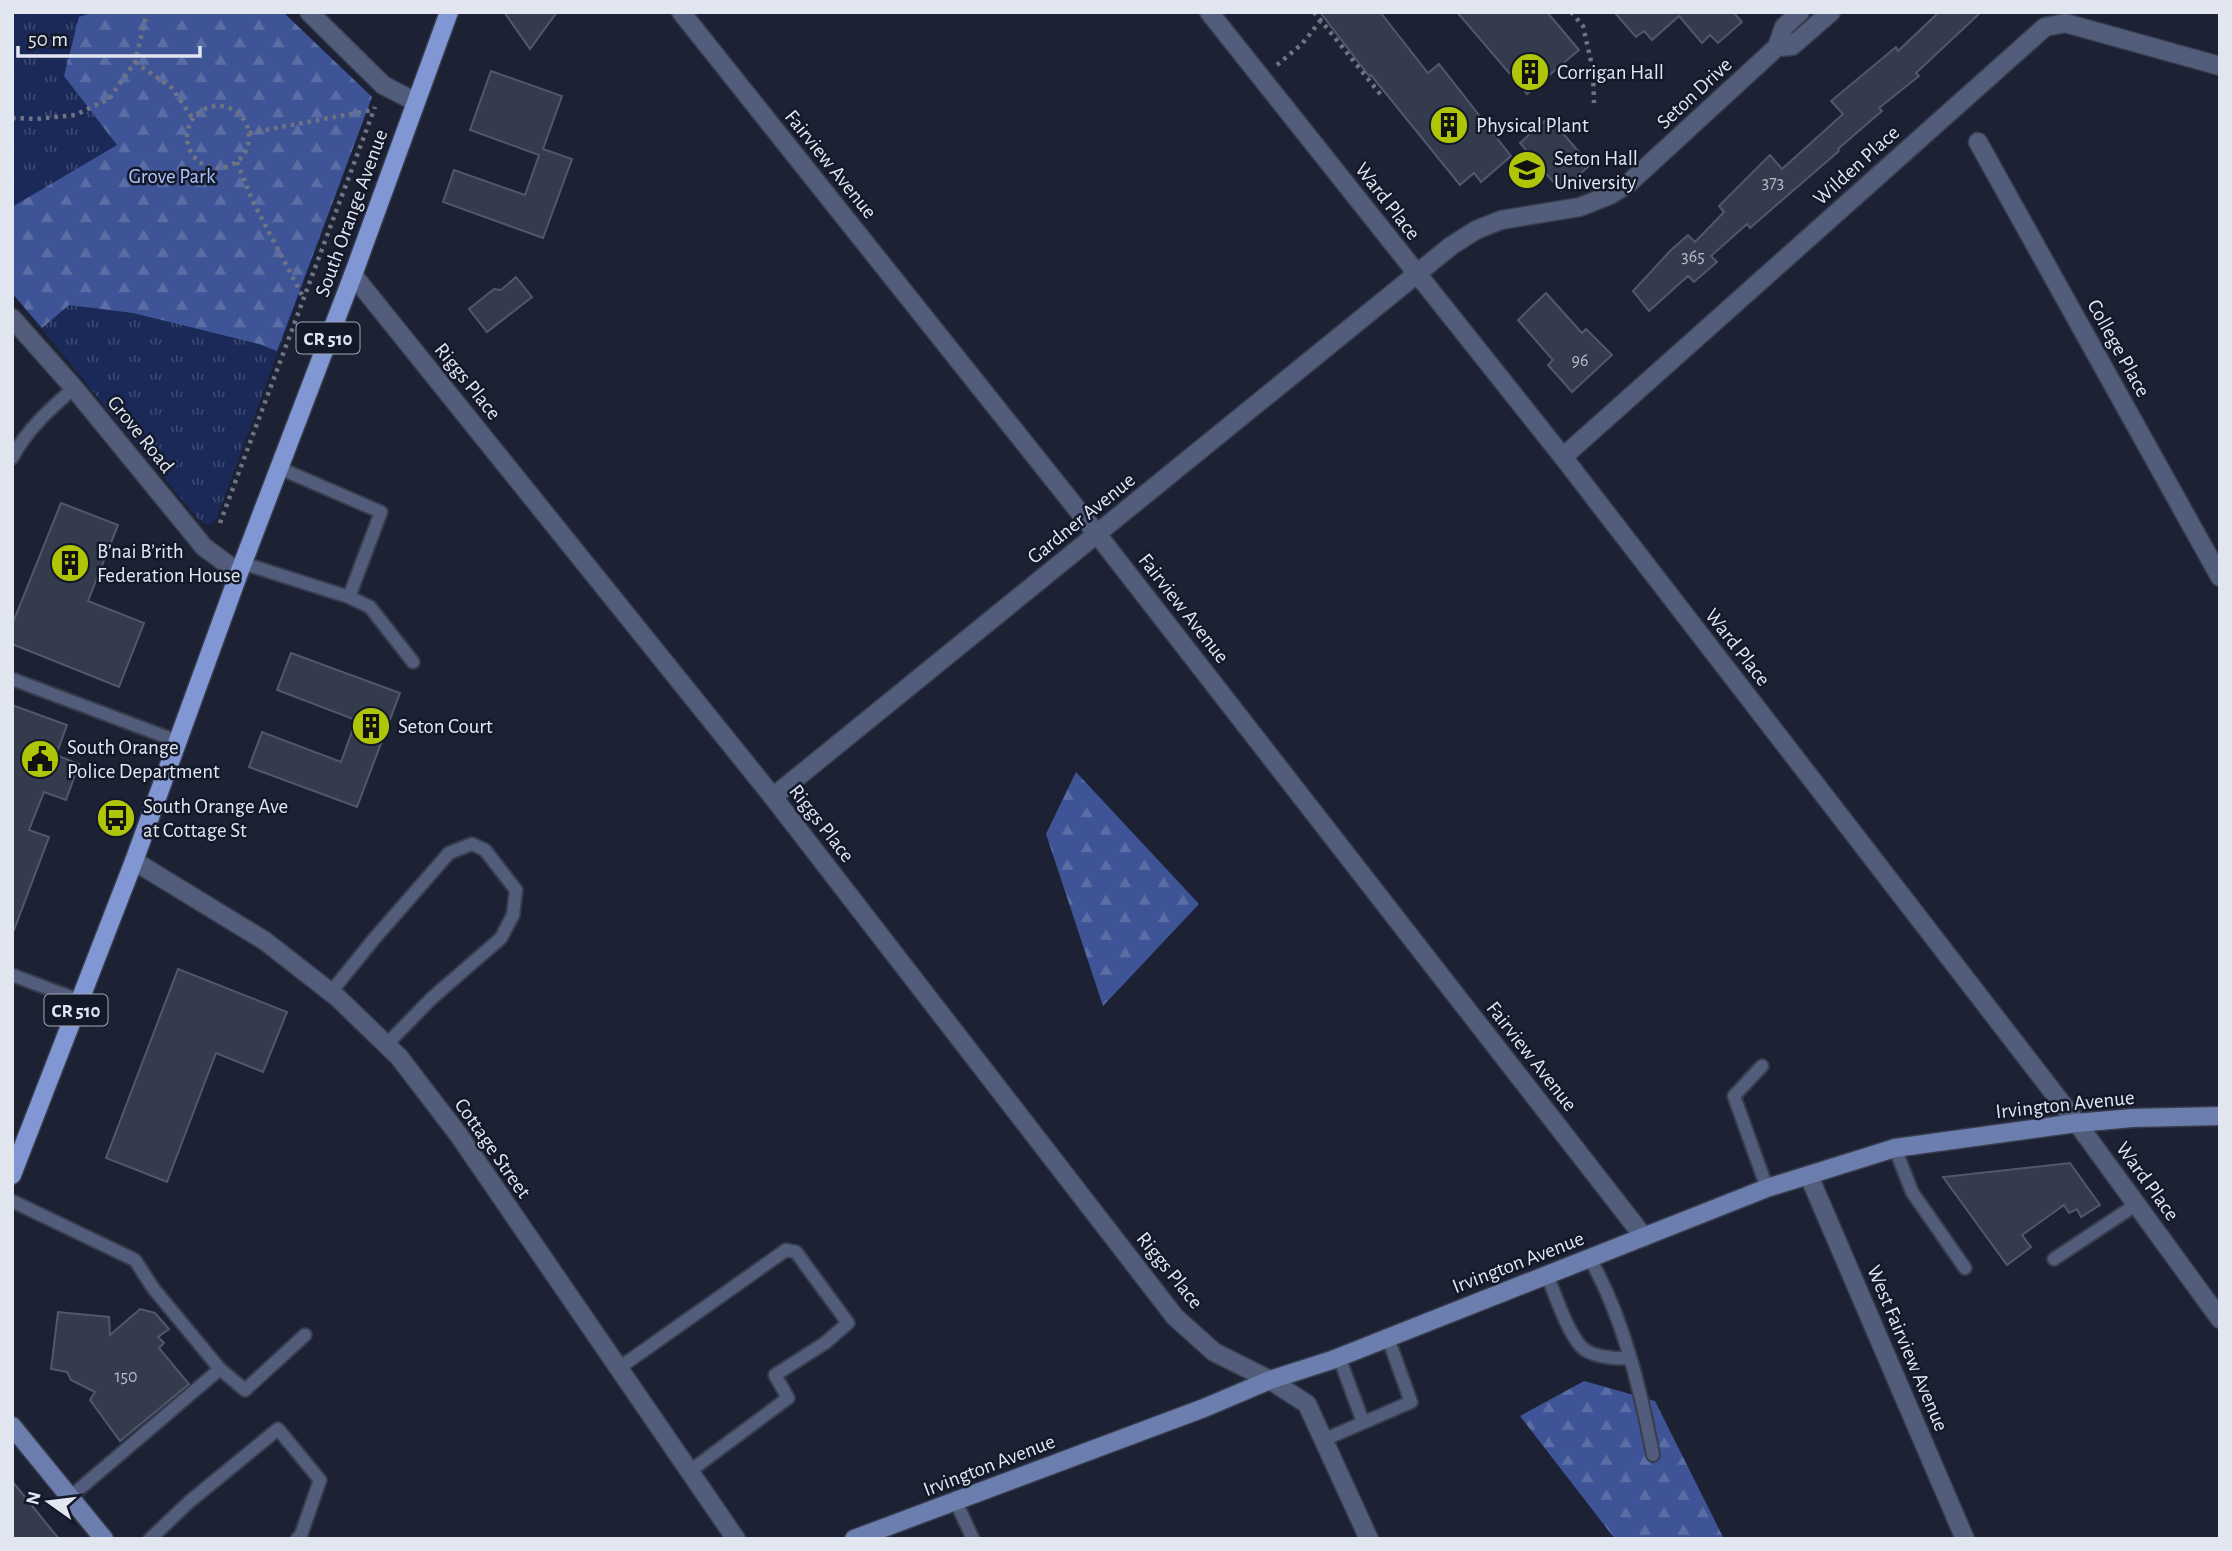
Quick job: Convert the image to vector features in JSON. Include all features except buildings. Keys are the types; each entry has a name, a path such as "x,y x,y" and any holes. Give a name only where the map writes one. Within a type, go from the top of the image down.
{"main road":[{"name":"South Orange Avenue","path":"14,1164 134,861 449,12"},
{"name":"Irvington Avenue","path":"857,1538 1204,1408 1270,1380 1339,1357 1767,1188 1895,1148 2077,1123 2132,1118 2220,1116"},
{"path":"12,1426 104,1539"}],"street":[{"path":"309,12 383,85 416,102"},
{"name":"Fairview Avenue","path":"681,12 1097,534 1644,1237"},
{"name":"Ward Place","path":"1209,12 1563,457 2077,1123 2220,1319"},
{"name":"Seton Drive","path":"1417,275 1476,230 1501,220 1580,207 1629,183 1777,47 1784,27 1800,12"},
{"name":"Seton Drive","path":"1777,47 1792,46 1831,12"},
{"name":"Wilden Place","path":"1563,457 2045,27 2065,23 2220,66"},
{"name":"College Place","path":"1978,142 2220,577"},
{"name":"Riggs Place","path":"353,275 773,797 1175,1317 1214,1352 1270,1380 1307,1404 1369,1539"},
{"name":"Gardner Avenue","path":"773,797 1417,275"},
{"name":"Grove Road","path":"12,318 74,388 204,547 241,568"},
{"name":"Cottage Street","path":"134,861 265,941 331,992 399,1057 458,1134 736,1539"},
{"name":"West Fairview Avenue","path":"1809,1176 1965,1539"}],"lane":[{"path":"12,458 21,440 74,388"},
{"path":"279,468 381,512 349,597"},
{"path":"241,568 349,597 370,607 413,662"},
{"path":"12,679 177,741"},
{"path":"331,992 449,853 472,844 485,850 516,890 513,915 501,938 432,998 386,1045"},
{"path":"12,975 79,1000"},
{"path":"1762,1066 1734,1096 1767,1188"},
{"path":"1895,1148 1912,1192 1965,1268"},
{"path":"12,1201 135,1261 153,1288 220,1369 245,1390 305,1335"},
{"path":"2054,1259 2137,1204"},
{"path":"619,1368 786,1250 796,1252 848,1322 825,1343 775,1375 788,1398 690,1471"},
{"path":"1590,1259 1605,1284 1642,1397 1653,1455"},
{"path":"1547,1275 1572,1332 1583,1348 1593,1354 1629,1358"},
{"path":"1323,1440 1410,1402 1388,1338"},
{"path":"1339,1357 1363,1422"},
{"path":"70,1497 220,1369"},
{"path":"150,1539 189,1502 278,1429 320,1480 301,1535 297,1539"},
{"path":"956,1502 973,1539"}],"path":[{"path":"12,118 36,119 75,115 109,99 135,62 147,12"},
{"path":"1314,12 1381,95"},
{"path":"1571,12 1583,26 1593,70 1594,103"},
{"path":"1277,65 1302,44 1321,20"},
{"path":"135,62 172,88 193,119"},
{"path":"210,107 231,108 240,114 249,133 245,154 228,167 217,168 199,161 192,155 187,137 193,119 210,107"},
{"path":"220,523 374,108 249,133"},
{"path":"237,162 252,200 303,297"}],"green space":[{"name":"Grove Park","path":"12,12 283,12 372,97 217,517 211,525 197,518 12,293"},
{"name":"Grove Park","path":"94,12 283,12 372,97 277,351 259,344 133,313 69,305 42,328 12,293 12,207 117,145 64,76 79,17"},
{"path":"1076,772 1199,904 1103,1006 1046,834"},
{"path":"1584,1381 1655,1401 1724,1539 1615,1539 1520,1416"}],"place":[{"name":"Corrigan Hall","path":"1530,72"},
{"name":"Physical Plant","path":"1449,125"},
{"name":"Seton Hall University","path":"1527,170"},
{"name":"B’nai B’rith Federation House","path":"70,563"},
{"name":"Seton Court","path":"371,726"},
{"name":"South Orange Police Department","path":"40,759"},
{"name":"South Orange Ave at Cottage St","path":"116,818"}]}
